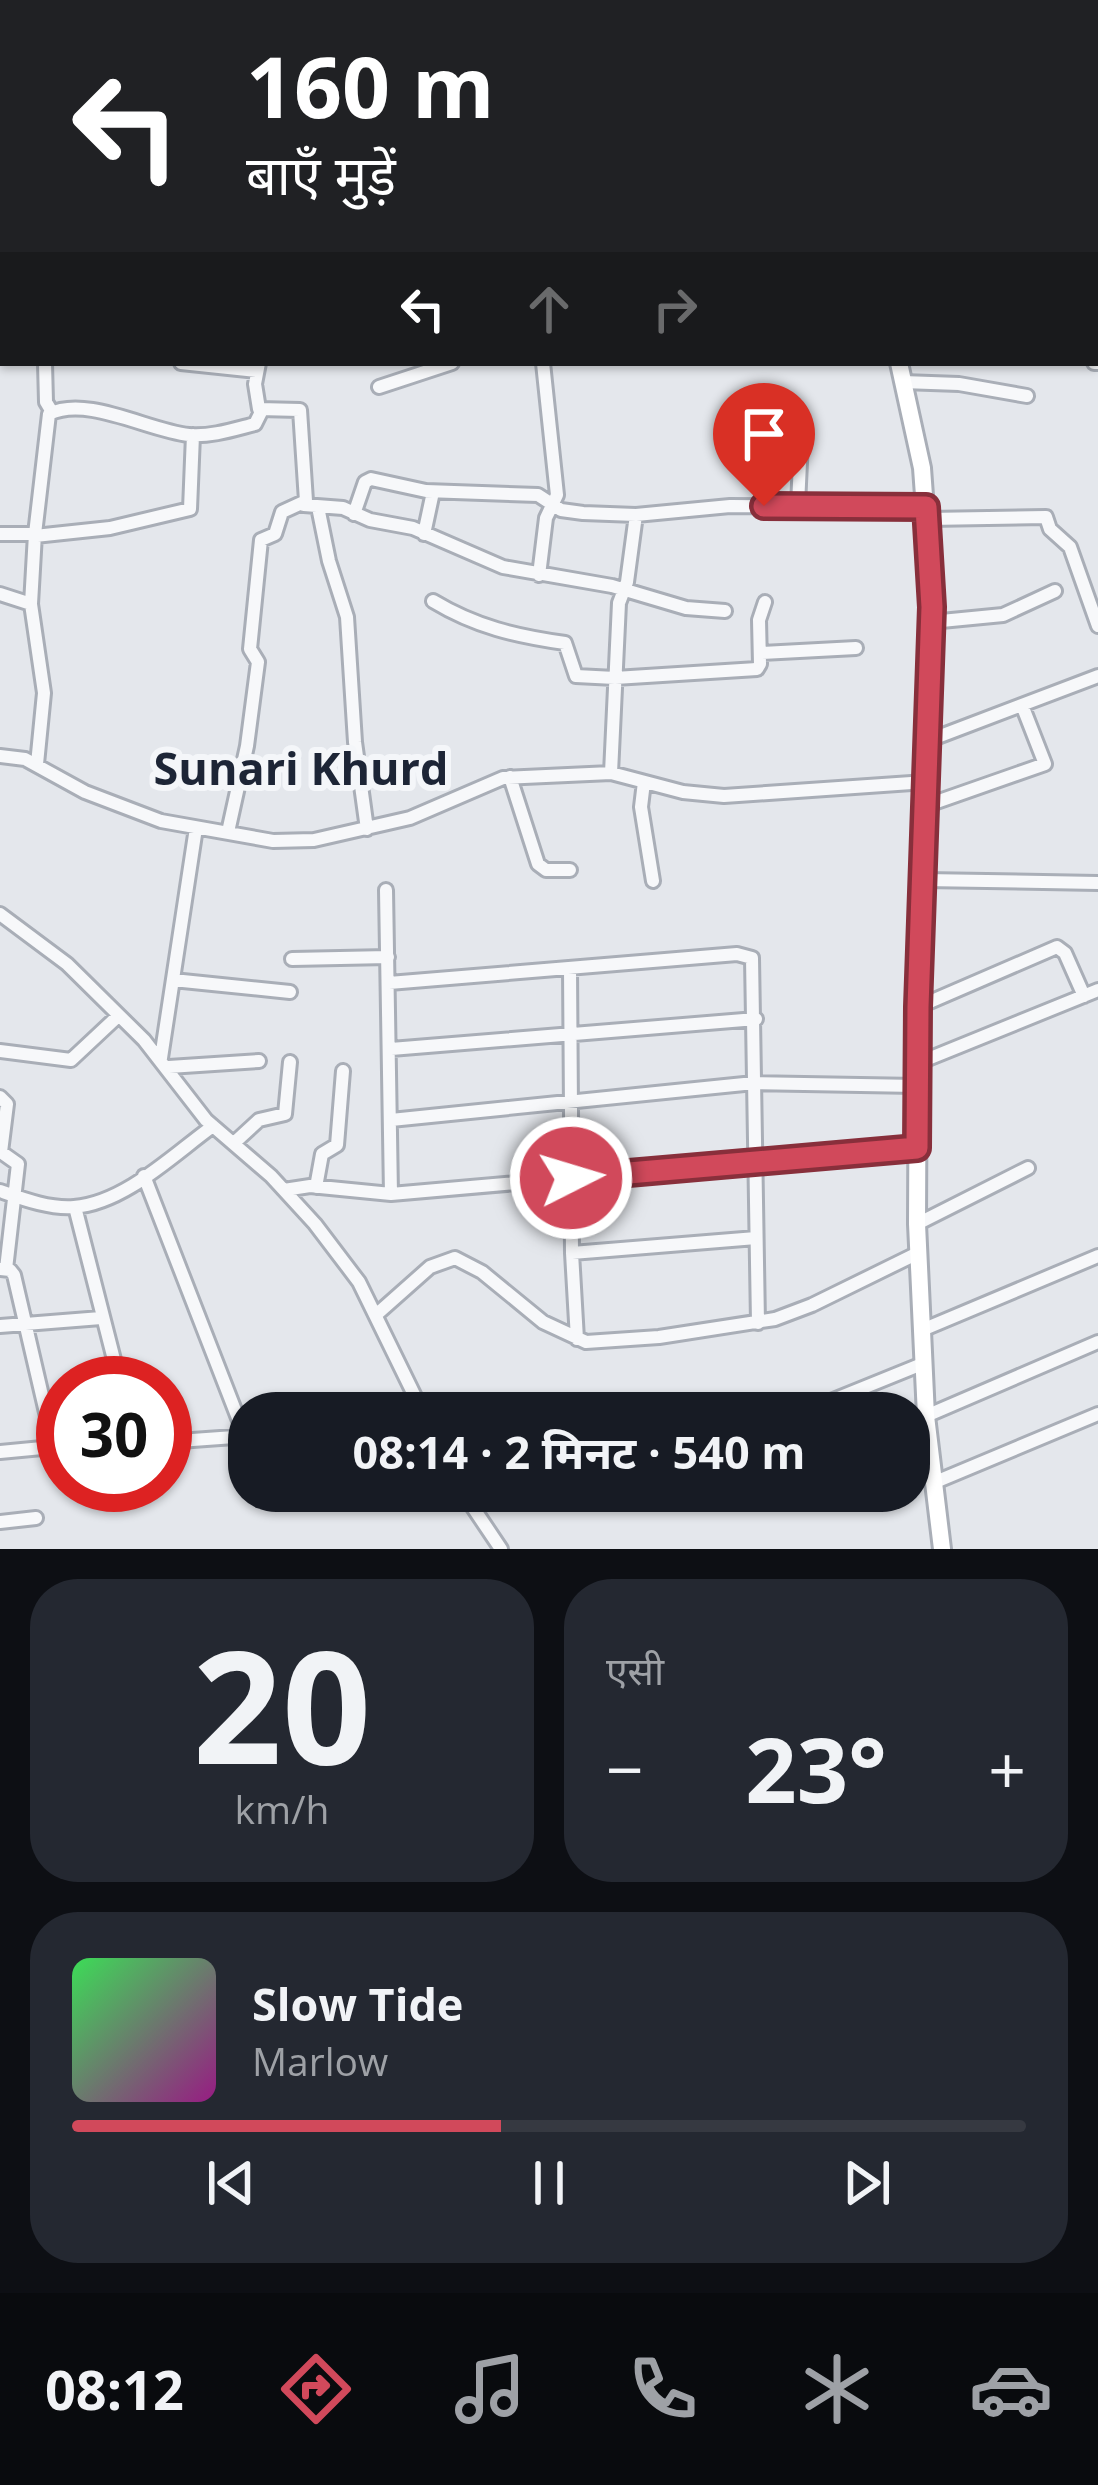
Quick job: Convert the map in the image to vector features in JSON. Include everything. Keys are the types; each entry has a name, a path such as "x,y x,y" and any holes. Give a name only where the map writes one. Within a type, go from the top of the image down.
{"street":[{"path":"37,764 44,694 31,604 34,535 52,412 46,402 45,366"},
{"path":"379,387 443,366"},
{"path":"539,575 547,518 555,505 553,434 543,366"},
{"path":"900,366 927,513 931,622 917,1086 916,1224 924,1392"},
{"path":"258,367 256,403 262,410"},
{"path":"903,382 959,384 1027,396"},
{"path":"262,410 297,408 300,412 311,506 347,617 355,742 367,829"},
{"path":"52,412 103,412 193,435 253,425 259,422 262,410"},
{"path":"775,433 801,441 798,505"},
{"path":"0,534 110,528 190,509 193,435"},
{"path":"354,514 368,480 433,491 534,495 570,512 637,515 798,505 1046,518 1051,530 1070,547 1098,626"},
{"path":"424,534 433,491"},
{"path":"228,832 247,746 258,662 250,649 261,540 275,534 281,512 311,506 343,508 424,534 482,560 676,606 724,611"},
{"path":"610,773 619,603 637,515"},
{"path":"931,622 1003,615 1055,591"},
{"path":"0,594 31,604"},
{"path":"433,601 476,625 516,637 565,643 572,671 579,677 615,678 759,668 759,620 765,602"},
{"path":"760,652 856,648"},
{"path":"927,741 1098,676"},
{"path":"925,806 1045,764 1022,705"},
{"path":"1,758 37,764 103,800 161,821 298,841 421,814 471,788 510,777 610,773 724,796 926,782"},
{"path":"510,777 538,864 546,870 570,870"},
{"path":"644,782 641,807 653,881"},
{"path":"165,1063 196,828"},
{"path":"925,880 1098,883"},
{"path":"386,890 391,1194"},
{"path":"3,924 67,964 165,1063 213,1126 284,1190 344,1260 377,1314 413,1392"},
{"path":"918,1007 1057,947 1065,953 1084,996"},
{"path":"389,983 744,954 754,963 758,1323"},
{"path":"292,959 388,957"},
{"path":"570,968 577,1339"},
{"path":"173,980 290,992"},
{"path":"918,1063 1098,990"},
{"path":"0,1051 71,1060 118,1016"},
{"path":"391,1049 755,1019"},
{"path":"165,1063 260,1061"},
{"path":"234,1143 261,1120 285,1114 290,1062"},
{"path":"316,1187 322,1154 337,1145 343,1071"},
{"path":"391,1120 754,1083 917,1086"},
{"path":"0,1097 8,1104 1,1152 18,1162 6,1194 3,1269 14,1275 36,1362"},
{"path":"6,1194 75,1207 106,1197 213,1126"},
{"path":"284,1190 316,1187 391,1194 917,1148"},
{"path":"916,1224 1028,1168"},
{"path":"144,1175 230,1392"},
{"path":"75,1207 112,1356"},
{"path":"572,1252 756,1238"},
{"path":"377,1314 430,1267 455,1258 482,1272 542,1322 577,1339 658,1337 758,1323 803,1310 918,1253"},
{"path":"922,1330 1098,1256"},
{"path":"0,1326 101,1318"},
{"path":"930,1414 1098,1342"},
{"path":"853,1392 922,1364"},
{"path":"933,1484 1098,1414"},
{"path":"192,1440 228,1437"},
{"path":"0,1452 36,1449"},
{"path":"930,1455 942,1549"},
{"path":"476,1512 501,1549"},
{"path":"0,1522 36,1518"}],"district":[{"name":"Sunari Khurd","path":"301,767"}],"route":[{"path":"571,1178 917,1148 932,607 926,507 764,506"}]}
